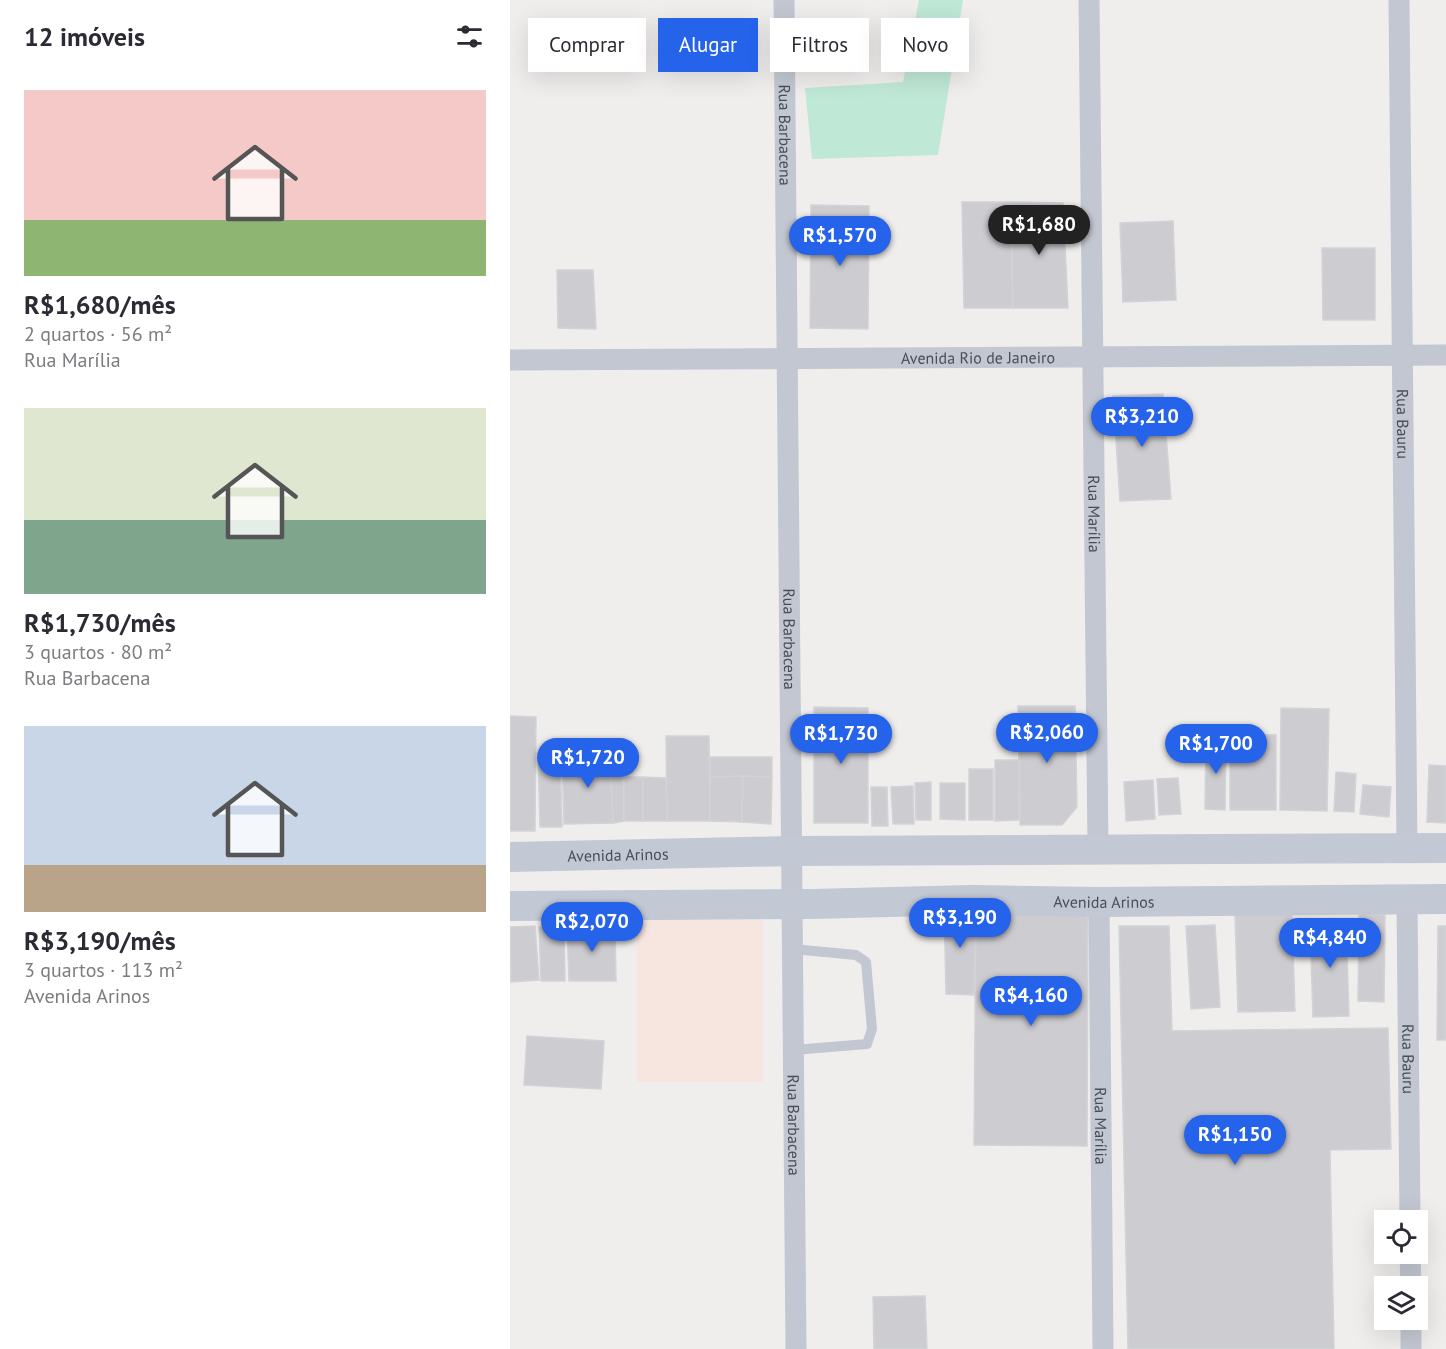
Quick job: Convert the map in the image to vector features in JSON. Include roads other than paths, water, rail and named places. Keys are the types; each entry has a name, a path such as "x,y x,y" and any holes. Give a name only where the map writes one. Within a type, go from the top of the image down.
{"main road":[{"name":"Avenida Arinos","path":"510,857 792,851 1446,848"},
{"name":"Avenida Arinos","path":"510,906 972,900 1099,902 1446,899"}],"street":[{"name":"Rua Barbacena","path":"784,0 796,1349"},
{"name":"Rua Marília","path":"1089,0 1098,849"},
{"name":"Rua Bauru","path":"1399,0 1407,848"},
{"name":"Avenida Rio de Janeiro","path":"510,360 1446,355"},
{"name":"Rua Bauru","path":"1407,899 1410,1210"},
{"name":"Rua Marília","path":"1099,902 1103,1349"},
{"path":"1411,1330 1411,1349"}],"lane":[{"path":"793,949 856,955 866,962 872,1029 867,1044 794,1050"}]}
